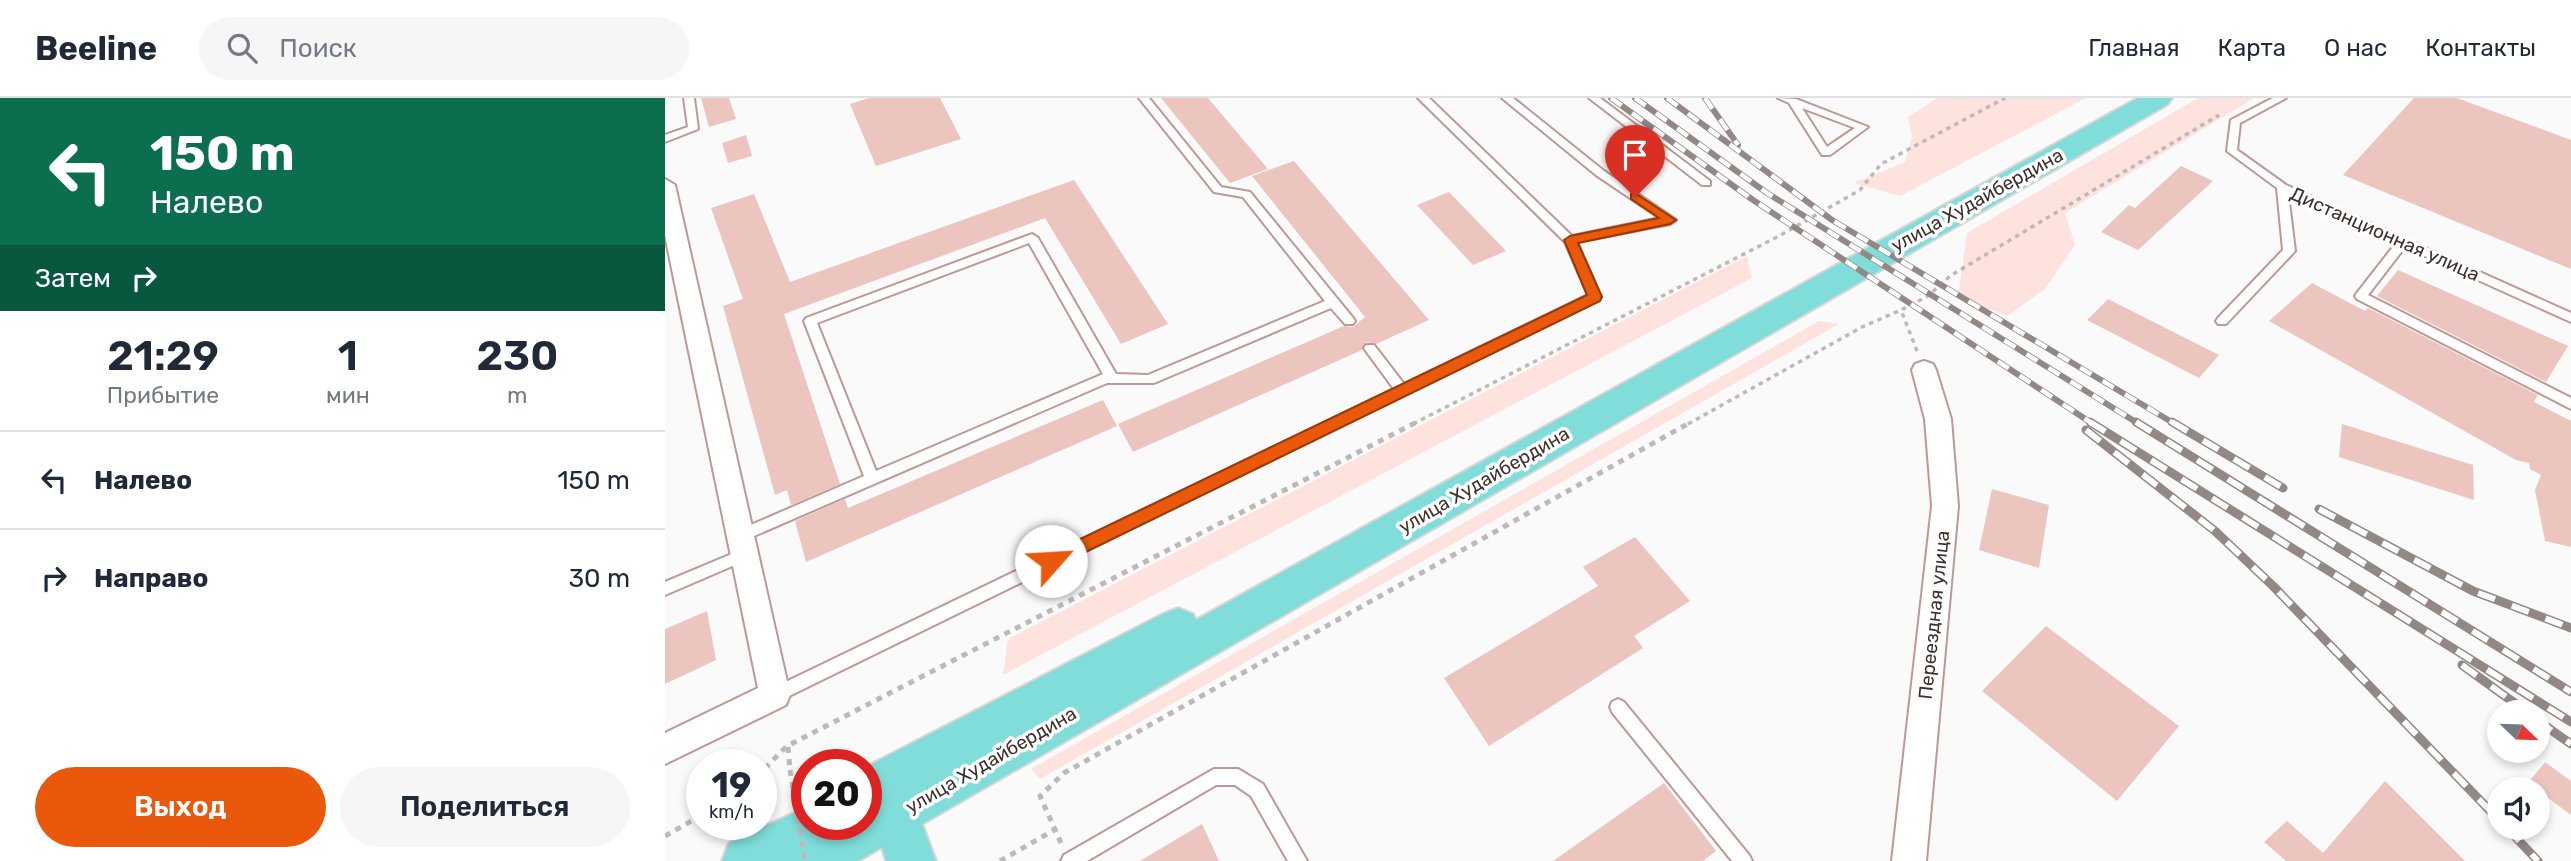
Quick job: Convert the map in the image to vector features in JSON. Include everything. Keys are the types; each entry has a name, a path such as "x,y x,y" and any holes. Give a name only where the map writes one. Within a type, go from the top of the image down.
{"main road":[{"name":"улица Худайбердина","path":"882,798 1125,660 1157,638 1823,262 2124,98"},
{"name":"улица Худайбердина","path":"882,798 2158,98"},
{"path":"882,807 911,861"},
{"path":"742,861 791,833"},
{"path":"747,861 791,840"},
{"name":"улица Худайбердина","path":"807,861 831,840"}],"street":[{"path":"665,184 775,695 665,749"},
{"name":"Переездная улица","path":"1909,861 1944,506 1938,419 1924,370"}],"lane":[{"path":"665,139 693,129 689,98"},
{"path":"1144,98 1218,190 1246,194 1349,321"},
{"path":"775,695 1595,297 1570,240 1423,98"},
{"path":"1507,98 1600,173 1670,220 1570,240"},
{"path":"1594,98 1706,183"},
{"name":"Дистанционная улица","path":"2281,98 2235,122 2232,151 2282,187 2571,318"},
{"path":"1787,100 1815,110 1863,127 1826,153 1787,100"},
{"path":"2222,321 2289,251 2282,187"},
{"path":"872,480 810,321 1032,238 1112,378"},
{"path":"2403,242 2361,296 2571,404"},
{"path":"665,589 744,545 872,480 1112,378 1149,380 1333,302"},
{"path":"1370,348 1402,390"},
{"path":"1618,708 1741,860"},
{"path":"1070,861 1214,777 1238,777 1257,790 1298,861"}],"path":[{"path":"777,756 787,746 1779,236 1860,190 1881,164 2005,98"},
{"path":"1000,861 1054,830 1040,796 1050,783 1064,773 1862,327 1922,301 1944,285 1950,276 2223,112"},
{"path":"1901,310 1924,370"},
{"path":"787,746 807,861"},
{"path":"665,836 686,825"}],"shaded area":[{"path":"1937,98 2086,98 1900,196 1854,183 1905,162 1912,136 1908,117"},
{"path":"2198,98 2254,98 2065,213 2075,245 2045,289 2007,316 1958,297 1967,233"},
{"path":"1747,256 1752,278 1003,675 1008,639"},
{"path":"1819,321 1839,324 1040,779 1031,769"}],"building":[{"path":"701,98 729,98 736,119 709,127"},
{"path":"869,98 940,98 961,139 876,166 850,104"},
{"path":"1161,98 1208,98 1268,169 1230,183"},
{"path":"2414,98 2457,98 2571,140 2571,269 2343,175"},
{"path":"746,135 752,156 728,163 722,143"},
{"path":"1294,161 1429,320 1376,344 1366,342 1362,350 1133,452 1118,424 1344,326 1353,327 1365,317 1252,176"},
{"path":"2181,166 2213,181 2138,250 2101,232 2129,205 2135,208"},
{"path":"1074,180 1168,324 1121,344 1045,218 784,314 840,484 791,505 787,490 775,495 723,306 743,299 711,208 754,194 790,282"},
{"path":"1449,192 1506,251 1473,265 1417,205"},
{"path":"2398,270 2568,346 2546,382 2377,296"},
{"path":"2312,283 2365,311 2368,308 2538,395 2534,402 2571,421 2571,547 2545,541 2535,490 2541,475 2530,469 2529,463 2516,460 2269,321"},
{"path":"2108,299 2219,355 2199,378 2087,320"},
{"path":"1103,400 1117,426 806,562 795,521 845,499 848,508"},
{"path":"2342,424 2473,465 2474,500 2339,457"},
{"path":"1992,489 2049,505 2039,568 1979,550"},
{"path":"1635,537 1690,601 1634,636 1643,648 1489,746 1444,678 1598,586 1583,567"},
{"path":"707,611 716,660 665,684 665,629"},
{"path":"2046,626 2179,726 2117,801 1982,691"},
{"path":"2546,763 2571,781 2571,815 2550,799 2550,777 2533,777"},
{"path":"2385,781 2465,861 2286,861 2264,842 2287,821 2323,853"},
{"path":"1664,783 1716,851 1703,861 1553,861"},
{"path":"1202,824 1219,861 1140,861"}],"railway":[{"path":"1611,98 1753,200 2093,424"},
{"path":"1635,98 1767,193 2139,424"},
{"path":"1667,98 1832,220 2175,424"},
{"path":"1705,98 1738,145"},
{"path":"2090,422 2571,722"},
{"path":"2136,422 2571,692"},
{"path":"2172,422 2283,488"},
{"path":"2086,430 2215,531 2273,586 2487,808"},
{"path":"2319,509 2473,591 2571,628"},
{"path":"2462,665 2510,700"},
{"path":"2550,729 2571,744"},
{"path":"2518,840 2538,861"}],"route":[{"path":"1051,561 1595,297 1570,240 1670,220 1635,197"}]}
